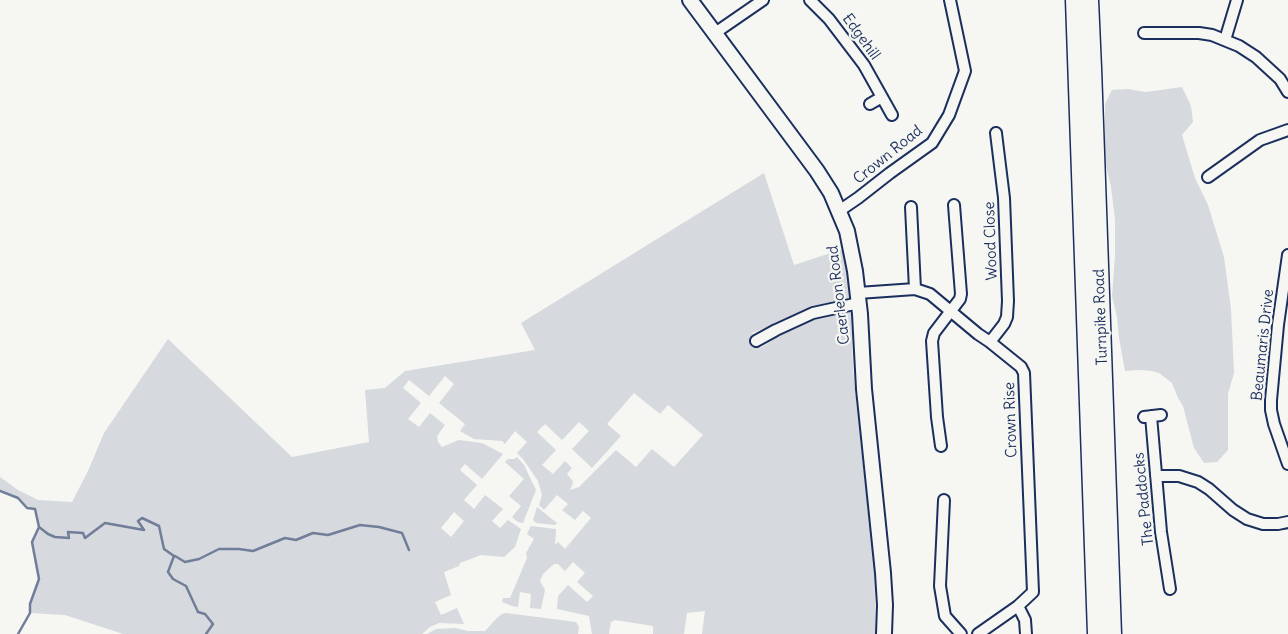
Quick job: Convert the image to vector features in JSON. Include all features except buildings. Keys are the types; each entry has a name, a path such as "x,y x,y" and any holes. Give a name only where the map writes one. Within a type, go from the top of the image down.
{"highway":[{"name":"Turnpike Road","path":"1075,0 1097,634"},
{"name":"Turnpike Road","path":"1089,0 1112,634"}],"main road":[{"name":"Caerleon Road","path":"690,0 832,193 847,231 851,246 858,298 864,389 885,605 884,634"}],"street":[{"path":"715,33 763,0"},
{"name":"Edgehill","path":"810,0 829,19 864,65 892,116"},
{"name":"Crown Road","path":"839,211 932,143 949,115 964,71 950,0"},
{"path":"1225,40 1238,0"},
{"path":"1144,33 1199,33 1225,40 1256,57 1280,80 1288,92"},
{"path":"870,104 882,97"},
{"path":"1208,177 1260,140 1288,130"},
{"name":"Wood Close","path":"990,342 1004,324 1007,317 1008,301 1004,198 996,133"},
{"path":"941,446 937,417 932,341 934,333 960,299 961,294 954,205"},
{"path":"911,207 915,289"},
{"name":"Beaumaris Drive","path":"1288,255 1283,325 1272,384 1271,410 1288,464"},
{"name":"Crown Rise","path":"756,341 813,313 858,298 915,289 930,294 1021,367 1024,373 1033,592 1018,606 978,634"},
{"name":"The Paddocks","path":"1152,416 1164,578 1170,589"},
{"path":"1156,476 1179,476 1198,482 1209,489 1232,510 1247,519 1263,524 1288,522"},
{"path":"944,500 940,586 945,616 961,634"},
{"path":"1018,606 1025,620 1026,634"}],"shaded area":[{"path":"1182,87 1191,106 1193,122 1182,135 1195,178 1208,205 1224,257 1231,309 1234,373 1228,394 1228,450 1217,462 1204,463 1194,448 1183,406 1172,383 1159,373 1152,371 1125,371 1112,296 1115,220 1111,187 1105,161 1105,104 1112,90 1127,89 1146,92"},
{"path":"764,173 794,265 843,249 849,256 854,301 800,314 752,333 760,348 770,342 781,331 819,318 851,311 853,369 874,559 876,634 702,634 705,611 687,613 684,634 653,634 653,626 615,620 611,622 609,634 592,634 589,616 557,609 558,596 568,585 587,602 593,596 577,582 585,573 573,562 565,571 558,564 554,564 543,574 540,581 545,590 541,609 530,608 531,594 520,592 518,607 502,602 503,598 510,598 527,558 526,553 534,539 527,534 531,526 556,529 555,545 558,542 565,549 591,518 583,511 575,520 562,510 568,504 557,495 544,510 539,505 542,495 538,481 517,453 527,442 515,431 505,444 502,441 474,439 460,431 465,424 439,403 454,384 445,376 429,396 409,380 403,388 421,403 408,419 419,427 430,413 445,425 437,436 438,442 442,447 459,440 482,443 503,454 482,479 465,464 460,470 477,485 464,500 474,509 485,495 503,509 492,521 500,528 508,520 521,529 515,547 504,557 481,555 444,572 451,595 435,602 441,615 457,608 464,624 439,623 430,627 422,634 123,634 65,615 30,613 30,604 39,579 32,542 39,526 35,509 27,508 18,498 0,491 0,477 18,490 38,500 72,502 104,433 168,339 292,457 369,442 365,390 385,388 405,371 535,350 521,323","holes":["634,393 660,414 668,405 703,435 674,467 652,449 636,467 616,450 579,487 570,490 573,483 567,474 572,468 565,461 553,474 542,465 556,450 537,432 545,424 562,440 579,422 589,431 572,449 592,468 621,436 607,424","454,512 464,521 451,537 441,528"]},
{"path":"517,457 524,465 536,490 523,523 518,522 512,517 521,506 509,496 524,479 505,462 508,459"},
{"path":"537,507 557,523 555,525 536,523 533,520"},
{"path":"506,613 576,622 579,627 578,634 427,634 436,629 455,628 468,631 485,631 496,619"}],"waterway":[{"path":"0,491 18,498 27,508 35,509 39,527 55,537 69,538 68,532 83,533 85,538 105,523 144,530 138,521 142,518 159,526 164,549 174,556 168,572 173,579 186,586 198,612 205,614 213,624 206,634"},
{"path":"175,556 185,562 199,559 219,549 253,551 285,538 296,540 313,533 328,535 360,525 379,527 402,533 409,550"},
{"path":"18,634 30,613 30,604 39,579 32,542 39,527"}]}
